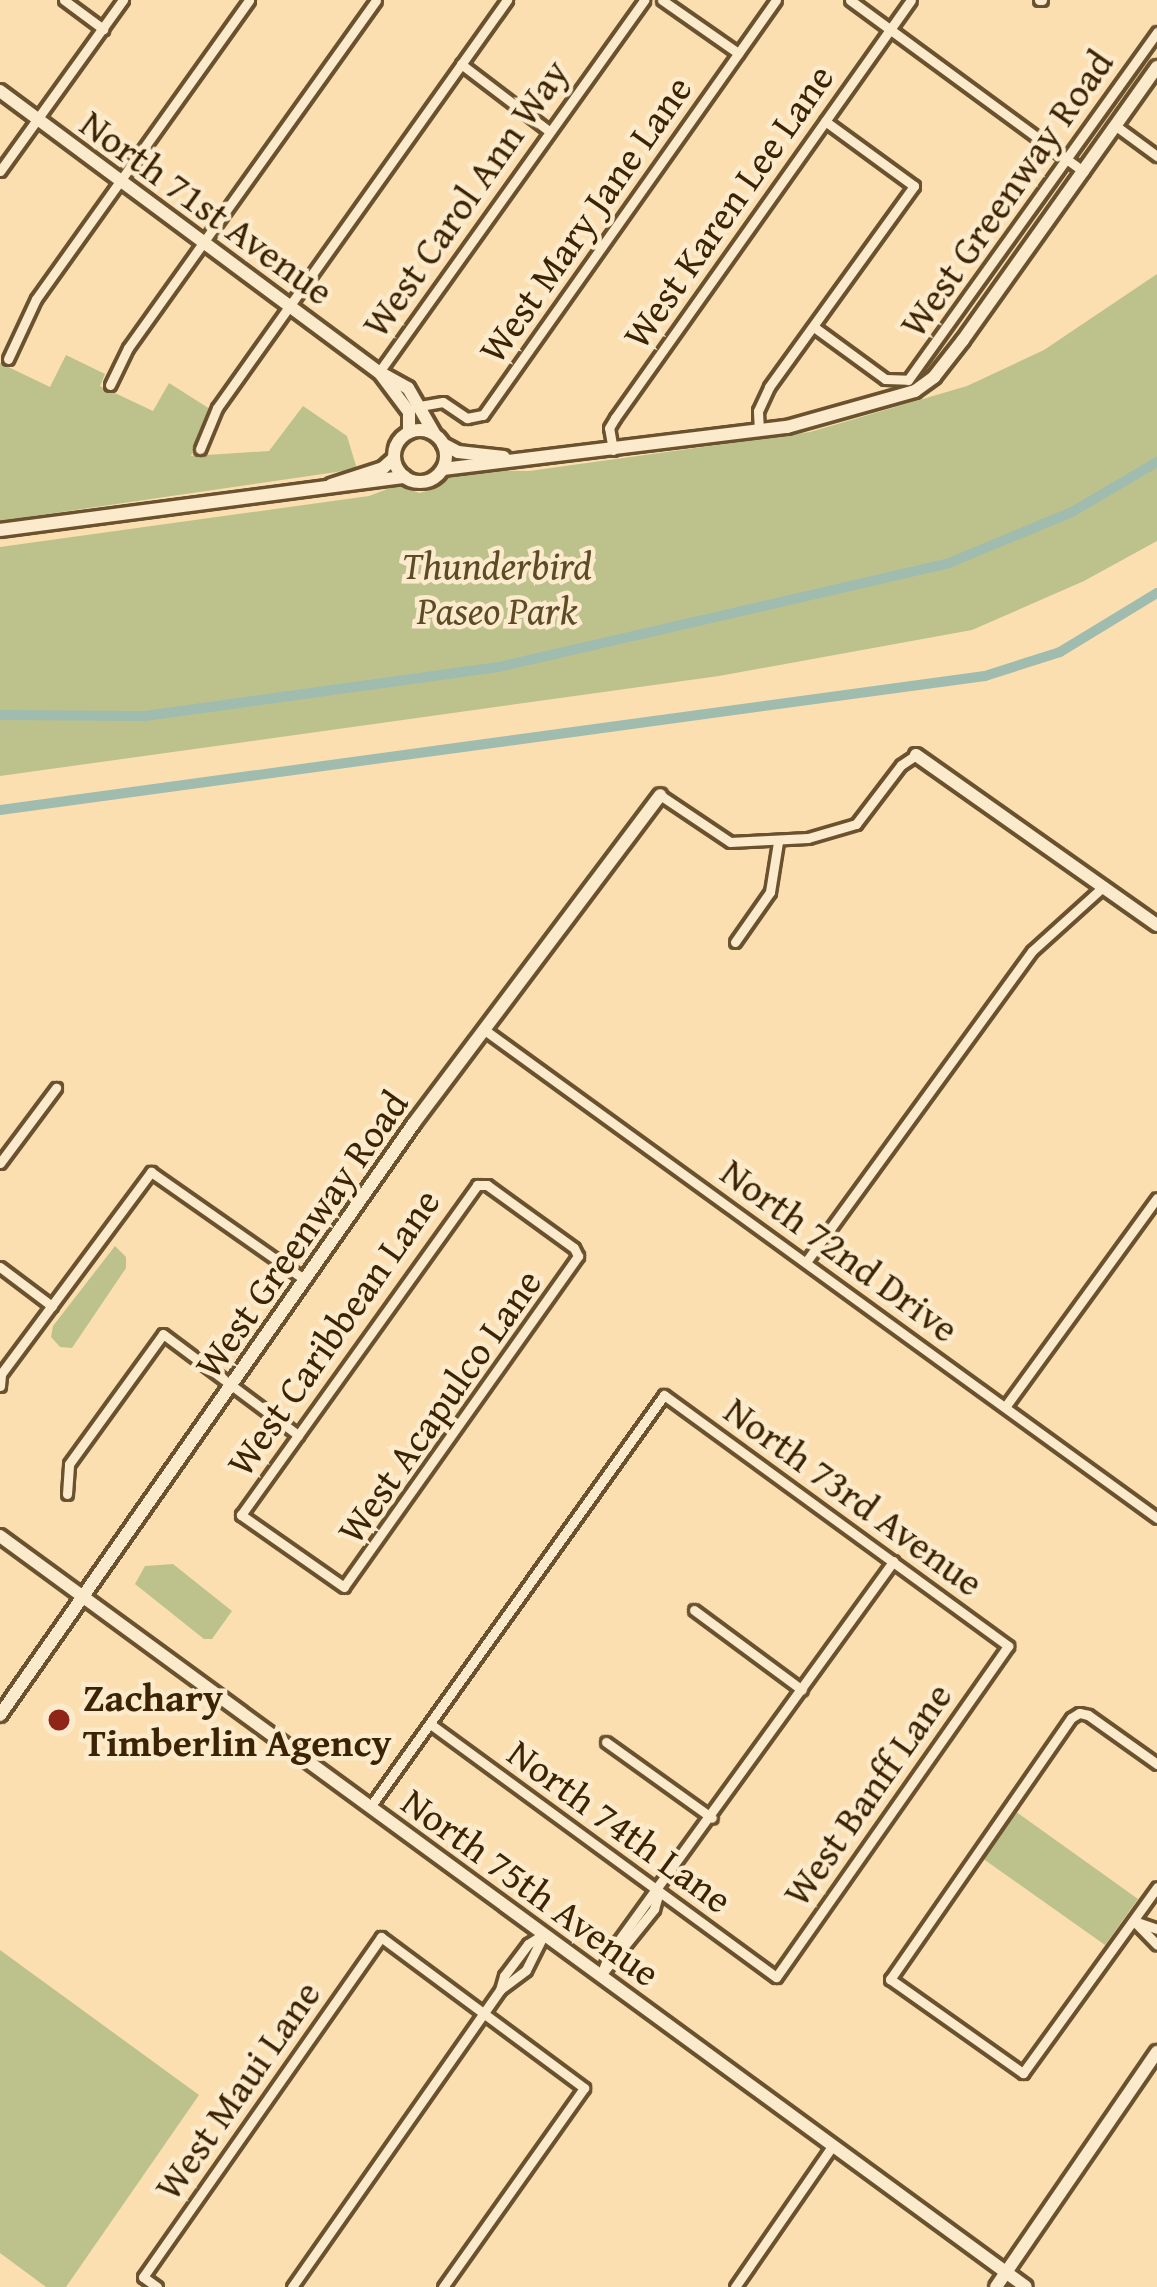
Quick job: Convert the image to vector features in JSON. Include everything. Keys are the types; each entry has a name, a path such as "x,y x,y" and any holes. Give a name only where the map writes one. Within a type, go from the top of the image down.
{"street":[{"path":"64,0 103,29"},
{"path":"0,170 123,0"},
{"path":"8,359 36,299 249,0"},
{"path":"110,385 128,348 376,0"},
{"path":"200,449 217,408 507,0"},
{"name":"West Carol Ann Way","path":"379,372 644,0"},
{"path":"662,0 738,53"},
{"name":"West Mary Jane Lane","path":"420,406 442,402 467,418 483,415 776,0"},
{"path":"850,0 1084,172"},
{"name":"West Karen Lee Lane","path":"614,452 609,428 615,418 911,0"},
{"name":"West Greenway Road","path":"814,327 885,379 900,383 914,374 1157,32"},
{"path":"461,64 549,130"},
{"name":"West Greenway Road","path":"759,431 823,420 915,391 954,352 1157,67"},
{"name":"North 71st Avenue","path":"0,91 379,372 409,412 409,432"},
{"path":"330,485 349,488 405,478 422,482 443,469 759,431 761,402 914,186 825,121"},
{"path":"1116,126 1157,156"},
{"name":"North 71st Avenue","path":"379,372 395,377 420,406 439,439 443,469"},
{"path":"0,530 330,485 383,468 409,432 439,439 458,452 517,460"},
{"path":"394,458 405,478"},
{"path":"660,795 730,842 778,842 856,824 902,765 916,755 1157,925"},
{"name":"West Greenway Road","path":"0,1715 305,1280 660,795"},
{"path":"735,942 770,892 778,842"},
{"path":"806,1262 1032,951 1104,886"},
{"name":"North 72nd Drive","path":"487,1031 1157,1518"},
{"path":"0,1163 56,1088"},
{"path":"0,1386 1,1374 152,1172 305,1280"},
{"name":"West Caribbean Lane","path":"241,1515 477,1185 487,1185 574,1248 578,1256"},
{"path":"1005,1407 1157,1198"},
{"name":"West Acapulco Lane","path":"241,1515 344,1587 578,1256"},
{"path":"0,1267 52,1306"},
{"path":"67,1494 69,1464 163,1334 298,1435"},
{"name":"North 73rd Avenue","path":"430,1724 664,1395 1008,1646"},
{"name":"North 75th Avenue","path":"0,1536 1026,2287"},
{"path":"601,1975 609,1954 659,1892 894,1561"},
{"path":"694,1610 802,1690"},
{"name":"West Banff Lane","path":"776,1977 1008,1646"},
{"path":"1157,1764 1079,1712 890,1979 1023,2073 1157,1887"},
{"path":"370,1807 430,1724"},
{"name":"North 74th Lane","path":"430,1724 776,1977"},
{"path":"606,1742 712,1818"},
{"path":"1134,1921 1157,1929"},
{"path":"1134,1921 1157,1945"},
{"path":"292,2287 528,1943 544,1934"},
{"name":"West Maui Lane","path":"157,2287 143,2277 381,1937 483,2013"},
{"path":"443,2287 584,2088 483,2013"},
{"path":"996,2287 1157,2053"},
{"path":"735,2287 833,2145"}],"green space":[{"name":"Thunderbird Paseo Park","path":"1157,274 1157,541 1084,581 972,630 719,676 0,776 0,547 369,496 398,485 419,493 435,489 458,470 529,471 810,432 967,386 1044,350"},
{"path":"66,355 105,374 100,386 153,411 169,383 210,409 191,456 269,451 303,406 347,436 357,469 0,521 0,363 50,387"},
{"path":"115,1246 126,1257 126,1268 72,1348 60,1347 51,1337 53,1326"},
{"path":"173,1564 232,1611 212,1639 204,1639 135,1584 145,1566"},
{"path":"1015,1811 1138,1899 1105,1945 982,1858"},
{"path":"0,1950 199,2095 66,2287 46,2287 0,2253"}],"waterway":[{"path":"0,715 145,716 499,667 949,563 1072,512 1157,462"},
{"path":"0,810 985,676 1060,652 1157,593"}],"place":[{"name":"Zachary Timberlin Agency","path":"59,1720"}]}
